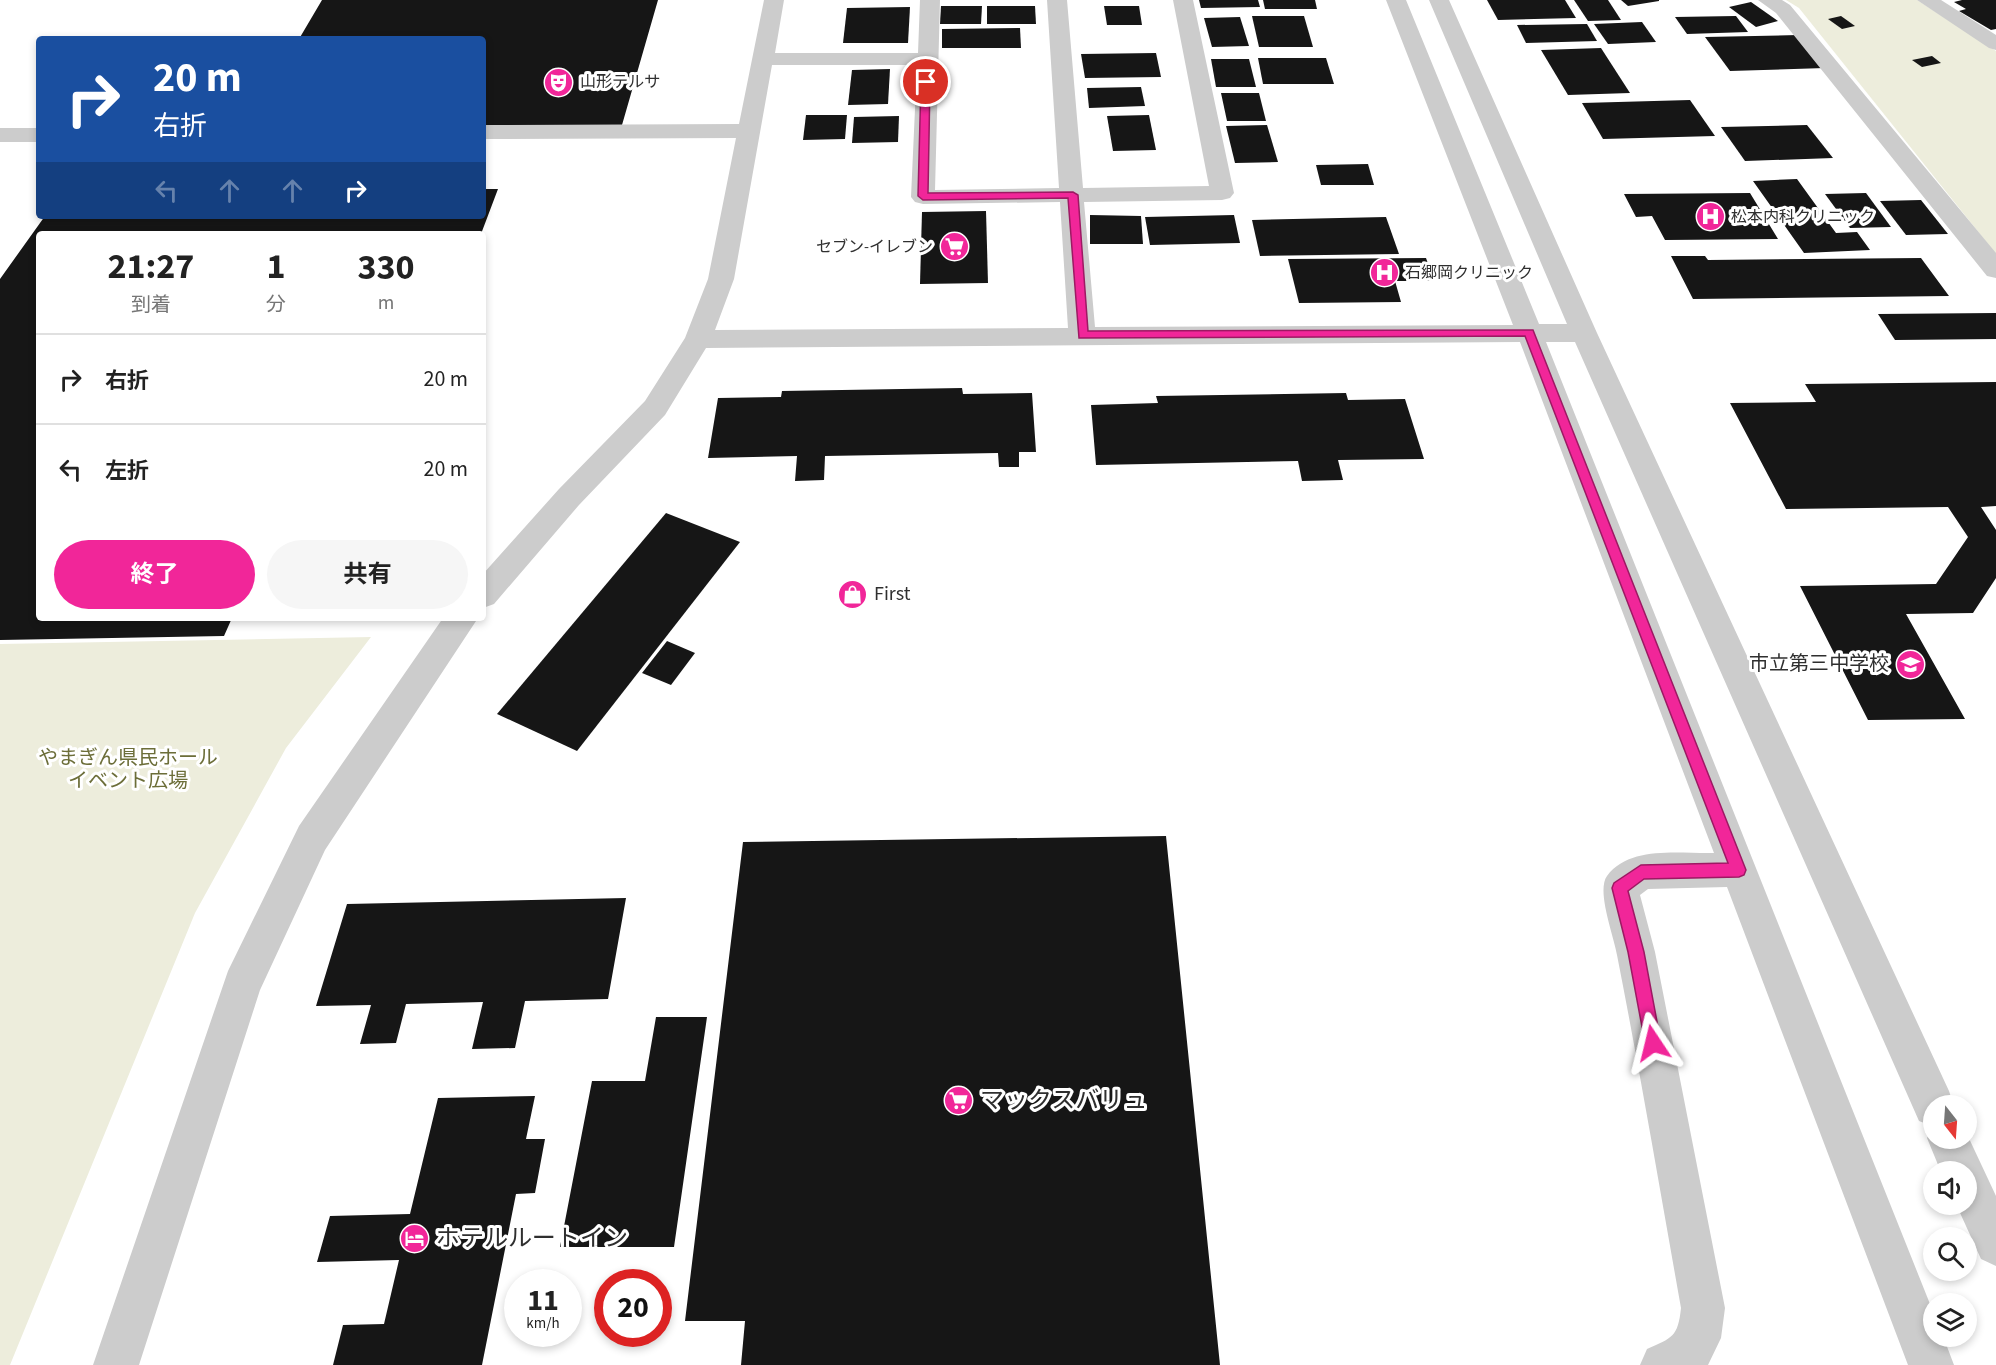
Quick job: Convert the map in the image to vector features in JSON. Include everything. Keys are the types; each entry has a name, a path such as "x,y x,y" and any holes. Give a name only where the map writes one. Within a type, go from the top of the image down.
{"street":[{"path":"486,592 569,496 655,408 698,339 721,279 748,130 765,59 774,0"},
{"path":"930,0 923,196 1222,193 1183,0"},
{"path":"1057,0 1082,335"},
{"path":"1396,0 1529,332 1931,1365"},
{"path":"1439,0 1584,333 1929,1095"},
{"path":"1768,0 1783,9 1996,270"},
{"path":"1927,0 1996,44"},
{"path":"765,59 927,59"},
{"path":"486,132 748,130"},
{"path":"0,135 36,135"},
{"path":"698,339 1584,333"},
{"path":"116,1365 242,985 312,838 445,638 459,621"},
{"path":"1664,1365 1692,1352 1701,1334 1703,1308 1694,1270 1636,952 1620,888 1641,872 1739,870"},
{"path":"1977,1203 1996,1244"}],"green space":[{"path":"1786,0 1917,0 1996,51 1996,254 1799,8"},
{"name":"やまぎん県民ホール イベント広場","path":"371,637 286,748 195,913 10,1365 0,1365 0,644"}],"building":[{"name":"山形テルサ","path":"322,0 658,0 622,125 486,127 486,36 301,36"},
{"path":"1199,0 1258,0 1260,7 1201,8"},
{"path":"1263,0 1315,0 1317,9 1265,9"},
{"path":"1487,0 1565,0 1576,18 1498,20"},
{"path":"1574,0 1608,0 1621,20 1588,21"},
{"path":"1621,0 1659,0 1659,1 1628,6"},
{"path":"1996,0 1996,29 1991,30 1959,11 1966,9 1954,2"},
{"path":"1751,2 1778,21 1756,27 1729,7"},
{"path":"941,6 982,6 981,24 940,24"},
{"path":"987,6 1035,6 1036,24 987,24"},
{"path":"1104,6 1139,6 1142,25 1107,25"},
{"path":"910,7 908,43 843,43 847,8"},
{"path":"1252,16 1304,16 1313,47 1259,47"},
{"path":"1736,16 1748,32 1687,34 1675,17"},
{"path":"1841,16 1855,26 1842,29 1828,19"},
{"path":"1240,17 1249,46 1212,47 1204,18"},
{"path":"1642,22 1656,42 1608,44 1594,24"},
{"path":"1587,24 1597,41 1526,43 1517,25"},
{"path":"1020,28 1021,48 942,48 942,29"},
{"path":"1798,35 1825,68 1730,71 1705,37"},
{"path":"1601,48 1630,93 1568,95 1541,50"},
{"path":"1156,53 1161,77 1085,78 1081,54"},
{"path":"1932,56 1941,63 1922,67 1912,60"},
{"path":"1258,58 1326,58 1334,84 1263,84"},
{"path":"1211,59 1249,59 1256,87 1216,87"},
{"path":"890,69 888,104 848,105 852,70"},
{"path":"1141,87 1145,106 1089,108 1087,88"},
{"path":"1221,93 1259,93 1266,121 1227,121"},
{"path":"1690,100 1715,136 1603,139 1582,103"},
{"path":"806,115 847,115 845,139 803,140"},
{"path":"1149,115 1156,150 1113,151 1107,116"},
{"path":"899,116 898,142 852,143 854,117"},
{"path":"1267,125 1278,162 1235,163 1226,126"},
{"path":"1807,125 1833,158 1745,161 1721,127"},
{"path":"1368,164 1374,185 1321,185 1316,165"},
{"path":"1797,179 1836,233 1857,232 1870,250 1804,253 1753,181"},
{"path":"486,189 498,189 482,231 36,231 36,621 231,621 224,636 0,640 0,279 43,219 486,219"},
{"path":"1750,193 1778,239 1665,240 1652,216 1636,217 1624,194"},
{"path":"1866,193 1891,227 1850,228 1825,194"},
{"path":"1921,200 1948,234 1906,235 1880,201"},
{"name":"セブン-イレブン","path":"986,211 988,283 920,284 922,212"},
{"path":"1090,215 1141,216 1143,244 1090,244"},
{"path":"1234,215 1240,243 1150,245 1145,217"},
{"path":"1386,217 1399,254 1260,256 1252,220"},
{"path":"1671,256 1705,256 1708,260 1921,258 1949,296 1693,299"},
{"path":"1426,258 1434,281 1395,281 1401,302 1299,303 1288,259"},
{"path":"1996,313 1996,339 1895,340 1878,314"},
{"path":"1996,382 1996,506 1981,507 1996,530 1996,578 1973,613 1906,614 1965,719 1868,720 1800,586 1936,584 1968,537 1948,507 1786,509 1730,403 1816,402 1805,384"},
{"path":"962,388 963,394 1032,393 1036,452 1019,452 1019,467 999,467 998,453 825,456 824,480 795,481 797,456 708,458 718,398 781,397 782,391"},
{"path":"1346,393 1348,400 1405,399 1424,459 1338,460 1343,480 1302,481 1298,461 1096,465 1091,405 1158,403 1156,396"},
{"path":"666,513 740,542 577,751 497,714"},
{"path":"667,641 695,653 671,685 642,673"},
{"path":"1166,836 1220,1365 741,1365 745,1321 685,1321 743,842"},
{"path":"626,898 608,999 525,1001 515,1048 472,1049 483,1002 406,1004 396,1043 360,1044 371,1005 316,1006 347,904"},
{"path":"656,1017 707,1017 674,1247 560,1247 592,1081 645,1081"},
{"name":"ホテルルートイン","path":"535,1096 526,1139 545,1139 535,1193 516,1194 482,1365 333,1365 343,1325 384,1324 399,1260 317,1262 330,1216 410,1214 438,1098"}],"place":[{"name":"山形テルサ","path":"559,82"},
{"name":"松本内科クリニック","path":"1710,217"},
{"name":"セブン-イレブン","path":"954,247"},
{"name":"石郷岡クリニック","path":"1384,273"},
{"name":"First","path":"853,594"},
{"name":"市立第三中学校","path":"1910,664"},
{"name":"マックスバリュ","path":"959,1100"},
{"name":"ホテルルートイン","path":"415,1238"}],"route":[{"path":"926,82 923,196 1073,195 1082,335 1529,332 1739,870 1641,872 1620,888 1636,952 1653,1043"}]}
